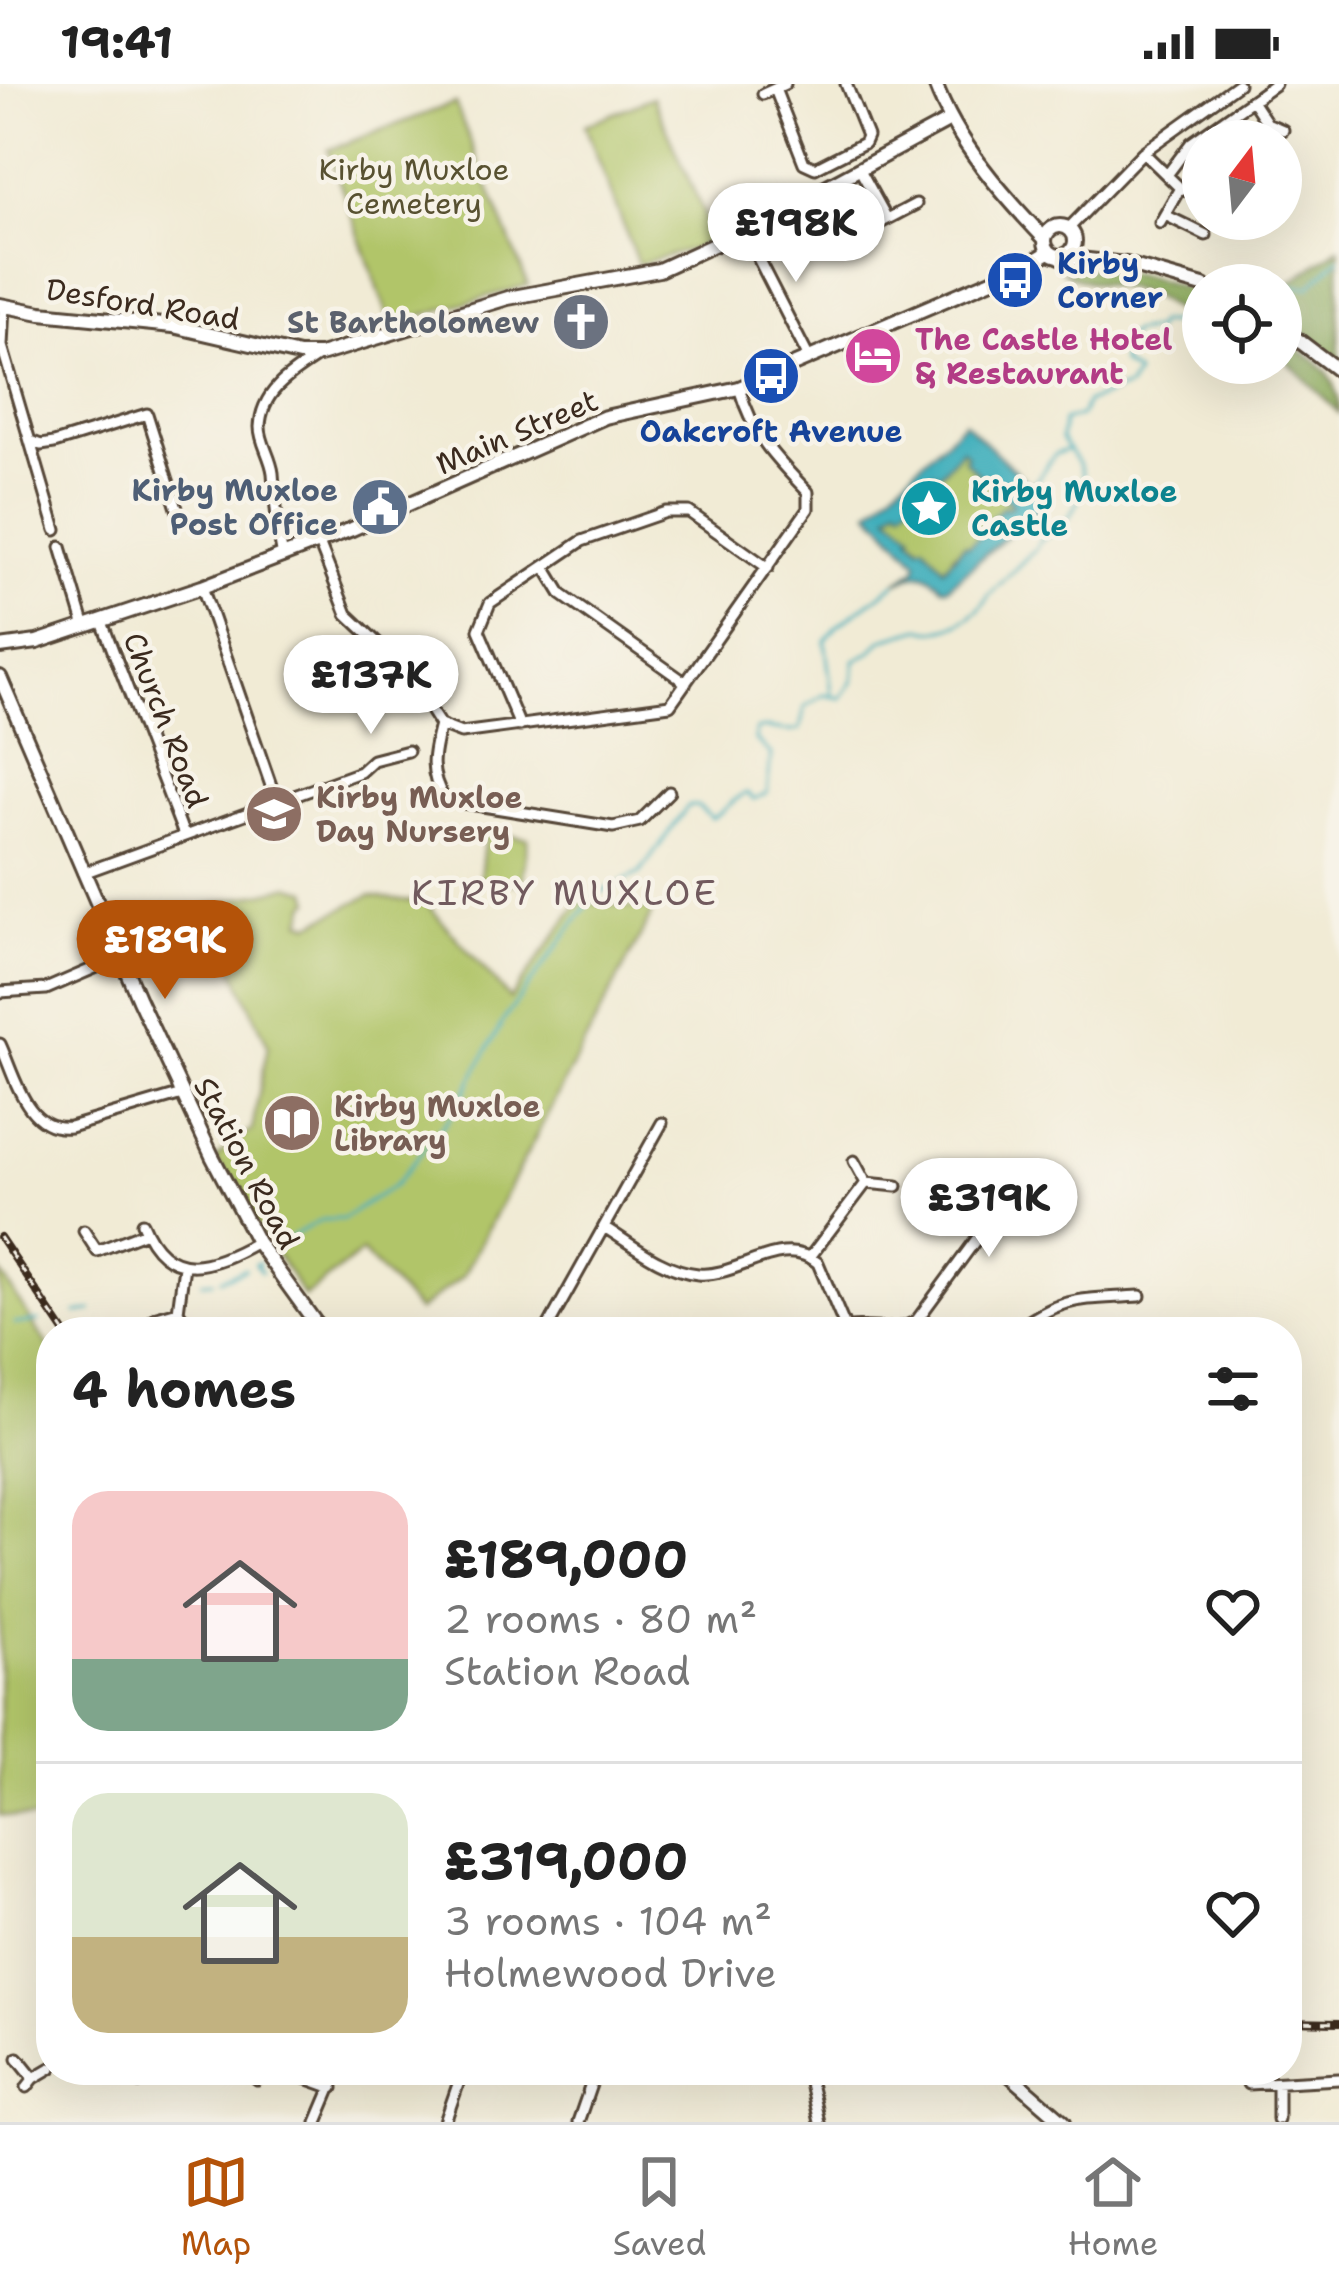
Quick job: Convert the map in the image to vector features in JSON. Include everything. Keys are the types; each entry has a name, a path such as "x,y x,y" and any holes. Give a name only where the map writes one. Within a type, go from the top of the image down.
{"street":[{"path":"763,94 780,87 804,164 815,168 864,143 867,136 846,84"},
{"path":"934,84 950,120 1052,249 1182,281"},
{"path":"1052,249 1049,231 1069,230 1143,152 1238,84"},
{"path":"1167,175 1191,143 1275,84"},
{"path":"1252,100 1265,120"},
{"name":"Desford Road","path":"2,305 172,326 277,351 320,355 508,298 659,270 744,231 950,120"},
{"path":"1143,152 1180,188 1162,219 1182,226"},
{"path":"859,168 884,221 916,204"},
{"path":"1017,208 1069,230 1098,260"},
{"path":"1052,249 1073,250 1069,230"},
{"path":"744,231 809,358"},
{"name":"Main Street","path":"0,647 37,643 283,557 605,417 739,388 1028,265 1052,249"},
{"path":"2,305 2,346 56,530"},
{"path":"1302,343 1339,370"},
{"path":"277,351 285,377"},
{"path":"283,557 272,468 260,427 268,399 285,377 320,355"},
{"path":"319,543 347,614 403,667 440,725 461,733 670,705 808,509 808,492 764,447 750,424 739,388"},
{"path":"144,401 180,518"},
{"path":"33,442 41,446 54,443 148,414"},
{"path":"520,726 479,630 490,603 583,541 666,512 689,512 768,568"},
{"path":"61,547 85,627"},
{"path":"544,567 562,595 686,683"},
{"path":"202,587 276,800"},
{"name":"Church Road","path":"102,622 184,836"},
{"name":"Station Road","path":"0,677 182,1094 257,1242 311,1317"},
{"path":"440,725 433,781 445,800 614,827 640,821 669,792"},
{"path":"83,873 360,772 373,760 408,751"},
{"path":"0,992 46,989 120,957"},
{"path":"0,1044 30,1110 54,1128 182,1094"},
{"path":"553,1317 662,1123"},
{"path":"854,1162 866,1183"},
{"path":"919,1317 1025,1173"},
{"path":"810,1257 866,1183"},
{"path":"866,1183 897,1186"},
{"path":"604,1227 666,1265 702,1275 782,1252 810,1257 818,1264 836,1317"},
{"path":"84,1231 97,1251 144,1228 184,1266 219,1263 257,1242"},
{"path":"182,1317 178,1311 184,1266"},
{"path":"1034,1317 1068,1300 1140,1296"},
{"path":"157,1317 178,1311"},
{"path":"17,2059 30,2083 36,2079"},
{"path":"1302,2082 1339,2079"},
{"path":"325,2085 333,2088"},
{"path":"317,2122 334,2085"},
{"path":"445,2122 459,2085"},
{"path":"578,2122 591,2085"},
{"path":"810,2085 819,2122"},
{"path":"1021,2085 1064,2122"},
{"path":"1274,2112 1277,2085"}],"green space":[{"path":"653,97 714,237 693,249 638,264 585,125"},
{"name":"Kirby Muxloe Cemetery","path":"455,103 528,285 391,324 328,150"},
{"path":"1339,248 1339,361 1302,331 1302,274"},
{"path":"1087,268 1142,275 1182,287 1182,315 1145,293 1081,280 1062,271"},
{"path":"1302,352 1330,376 1339,413 1302,376"},
{"path":"962,449 982,478 986,475 1013,504 952,556 944,569 889,514 920,492 921,485 934,472 940,474"},
{"path":"485,833 528,838 522,884 480,879"},
{"path":"291,886 308,890 311,901 302,921 311,924 370,895 427,904 510,999 580,901 654,910 463,1276 418,1311 362,1252 304,1297 215,1158 252,1130 268,1045 205,906"},
{"path":"0,1272 36,1328 36,1819 0,1815"}],"water":[{"path":"964,422 1029,484 1035,482 1042,505 948,587 921,574 896,583 916,569 918,562 870,511","holes":["962,449 967,455 964,459 1012,504 1007,509 1004,506 977,532 980,536 965,544 944,568 889,514 899,505 903,508"]}],"waterway":[{"path":"1302,287 1309,287 1339,258"},
{"path":"274,1246 321,1220 343,1219 396,1184 456,1109 503,1021 595,895 640,873 688,806 697,806 712,818 742,795 754,799 767,793 771,754 755,740 756,730 800,729 805,707 824,695 841,698 853,681 855,660 883,639 922,628 939,630 969,617 1041,538 1062,524 1079,501 1083,485 1079,466 1061,439 1063,421 1081,415 1087,402 1128,387 1136,374 1121,363 1125,338 1155,329 1158,323 1177,323 1182,307"},
{"path":"1035,482 1055,454 1066,450"},
{"path":"832,693 825,641 837,626 896,583"},
{"path":"259,1263 255,1264 261,1272"},
{"path":"221,1279 245,1269"},
{"path":"202,1282 213,1281"},
{"path":"76,1313 92,1311"},
{"path":"14,1324 36,1321"}],"railway":[{"path":"0,1237 54,1317"},
{"path":"1302,2022 1339,2023"}],"place":[{"name":"Kirby Corner","path":"1015,280"},
{"name":"St Bartholomew","path":"581,322"},
{"name":"The Castle Hotel & Restaurant","path":"873,356"},
{"name":"Oakcroft Avenue","path":"771,376"},
{"name":"Kirby Muxloe Post Office","path":"380,507"},
{"name":"Kirby Muxloe Castle","path":"929,508"},
{"name":"Kirby Muxloe Day Nursery","path":"274,814"},
{"name":"Kirby Muxloe Library","path":"292,1123"}],"district":[{"name":"KIRBY MUXLOE","path":"565,892"}]}
